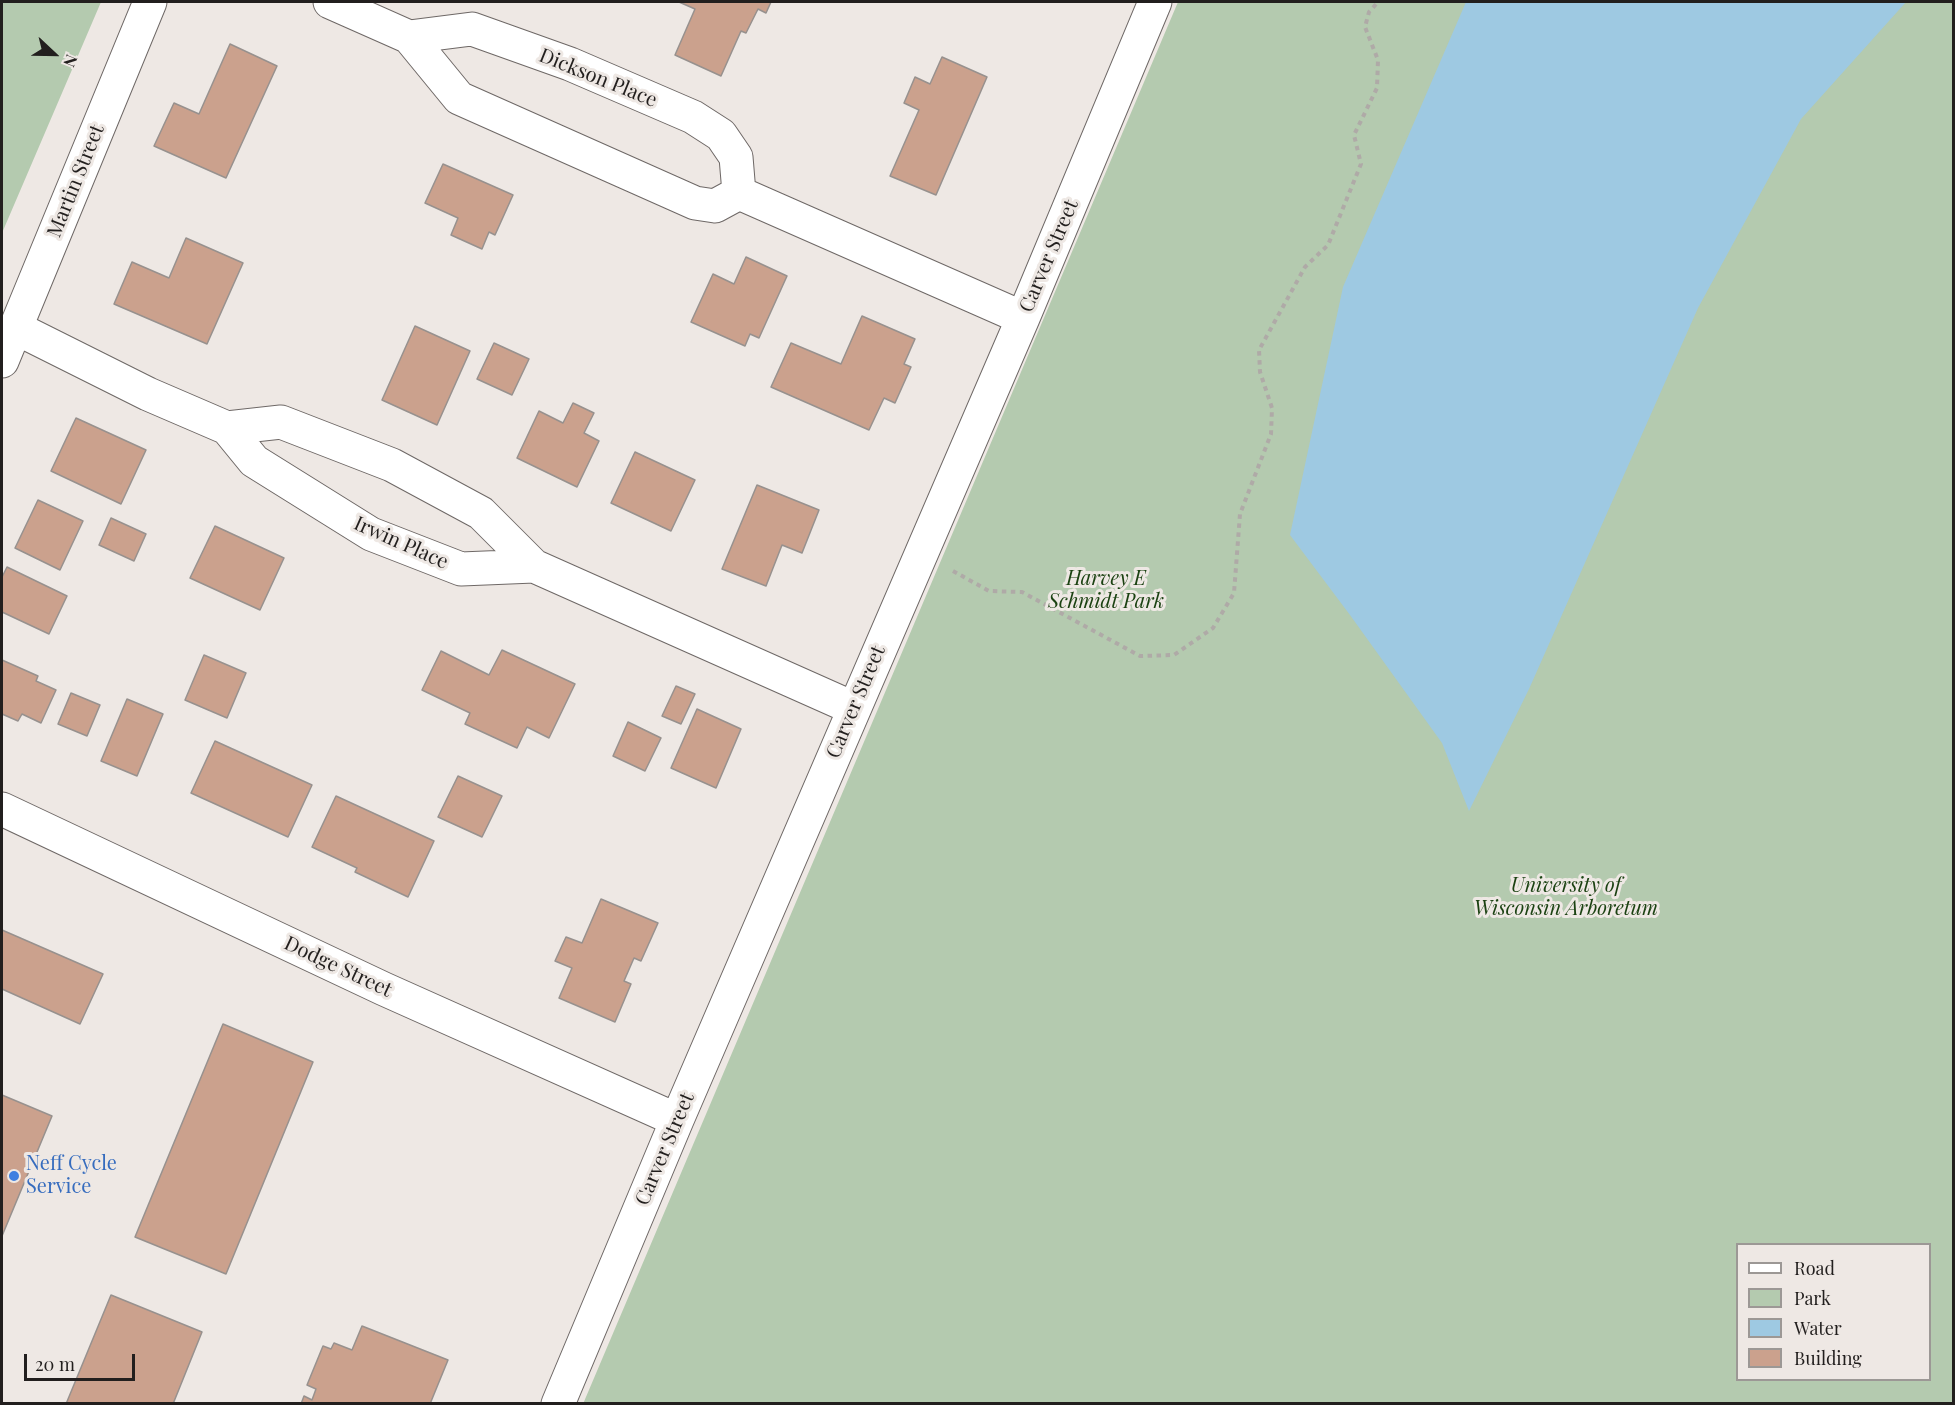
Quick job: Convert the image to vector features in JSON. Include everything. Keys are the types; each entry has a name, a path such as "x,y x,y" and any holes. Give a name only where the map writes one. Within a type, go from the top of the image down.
{"street":[{"name":"Martin Street","path":"2,361 150,2"},
{"path":"330,2 409,37 459,98 694,203 715,206 739,193 1023,318"},
{"name":"Carver Street","path":"558,1404 853,708 1023,318 1155,2"},
{"name":"Dickson Place","path":"409,37 472,30 570,64 693,117 721,135 736,157 739,193"},
{"name":"Irwin Place","path":"16,328 148,394 227,428 254,461 371,534 461,569 534,566"},
{"name":"Irwin Place","path":"227,428 281,422 392,465 481,513 534,566 853,708"},
{"name":"Dodge Street","path":"2,809 384,989 677,1120"}],"path":[{"path":"921,554 989,591 1022,592 1140,656 1174,655 1213,628 1234,593 1240,514 1271,434 1272,408 1260,372 1259,350 1305,267 1328,245 1361,164 1354,135 1377,88 1378,60 1365,27 1369,12 1378,2"}],"green space":[{"path":"2,2 101,2 2,233"},
{"name":"University of Wisconsin Arboretum","path":"1178,2 1953,2 1953,1403 583,1404"}],"water":[{"path":"1466,2 1906,2 1801,119 1698,308 1529,689 1469,811 1442,743 1290,535 1343,287"}],"building":[{"path":"679,2 771,2 766,13 758,9 746,33 741,31 721,76 675,55 695,9"},
{"path":"230,44 277,66 226,178 154,146 174,103 199,114"},
{"path":"942,57 987,77 936,195 890,176 919,110 904,103 915,77 930,84"},
{"path":"443,164 513,195 495,235 489,232 482,249 451,235 458,218 425,203"},
{"path":"186,238 243,263 207,344 114,304 132,262 169,278"},
{"path":"746,257 787,276 759,338 750,334 745,346 691,322 713,274 734,284"},
{"path":"862,316 915,339 904,364 911,367 895,403 884,398 869,430 771,387 791,343 841,364"},
{"path":"415,326 470,351 437,425 382,400"},
{"path":"494,343 529,359 512,395 477,379"},
{"path":"573,403 594,413 584,433 599,441 577,487 517,458 539,411 563,423"},
{"path":"76,418 146,450 121,504 51,471"},
{"path":"635,452 695,480 671,531 611,503"},
{"path":"757,485 819,510 802,553 782,545 766,586 722,569"},
{"path":"38,500 83,521 60,570 15,548"},
{"path":"111,518 146,534 134,561 99,545"},
{"path":"215,526 284,558 260,610 190,578"},
{"path":"7,567 67,596 49,634 2,612 2,577"},
{"path":"502,650 575,684 549,738 527,727 517,748 465,724 470,713 422,690 441,651 489,675"},
{"path":"204,655 246,673 227,718 185,700"},
{"path":"2,660 38,676 36,681 56,690 41,723 22,714 18,721 2,714"},
{"path":"676,686 695,694 681,724 662,716"},
{"path":"71,693 100,705 87,736 58,724"},
{"path":"127,699 163,714 137,776 101,761"},
{"path":"697,709 741,729 716,788 671,768"},
{"path":"628,722 661,738 645,771 613,756"},
{"path":"215,741 312,785 288,837 191,793"},
{"path":"458,776 502,796 482,837 438,817"},
{"path":"336,796 434,841 408,897 355,872 357,868 312,847"},
{"path":"601,899 658,923 641,961 634,958 624,981 631,984 615,1022 559,998 572,968 555,961 566,937 582,943"},
{"path":"2,930 103,974 80,1024 2,989"},
{"path":"223,1024 313,1062 226,1274 135,1237"},
{"name":"Neff Cycle Service","path":"2,1095 52,1116 2,1236"},
{"path":"111,1295 202,1332 173,1404 66,1404"},
{"path":"362,1326 448,1360 430,1404 301,1404 304,1396 312,1400 316,1389 307,1385 323,1346 331,1349 334,1343 352,1350"}],"place":[{"name":"Neff Cycle Service","path":"14,1176"}],"park label":[{"name":"Harvey E Schmidt Park","path":"1106,590"}]}
